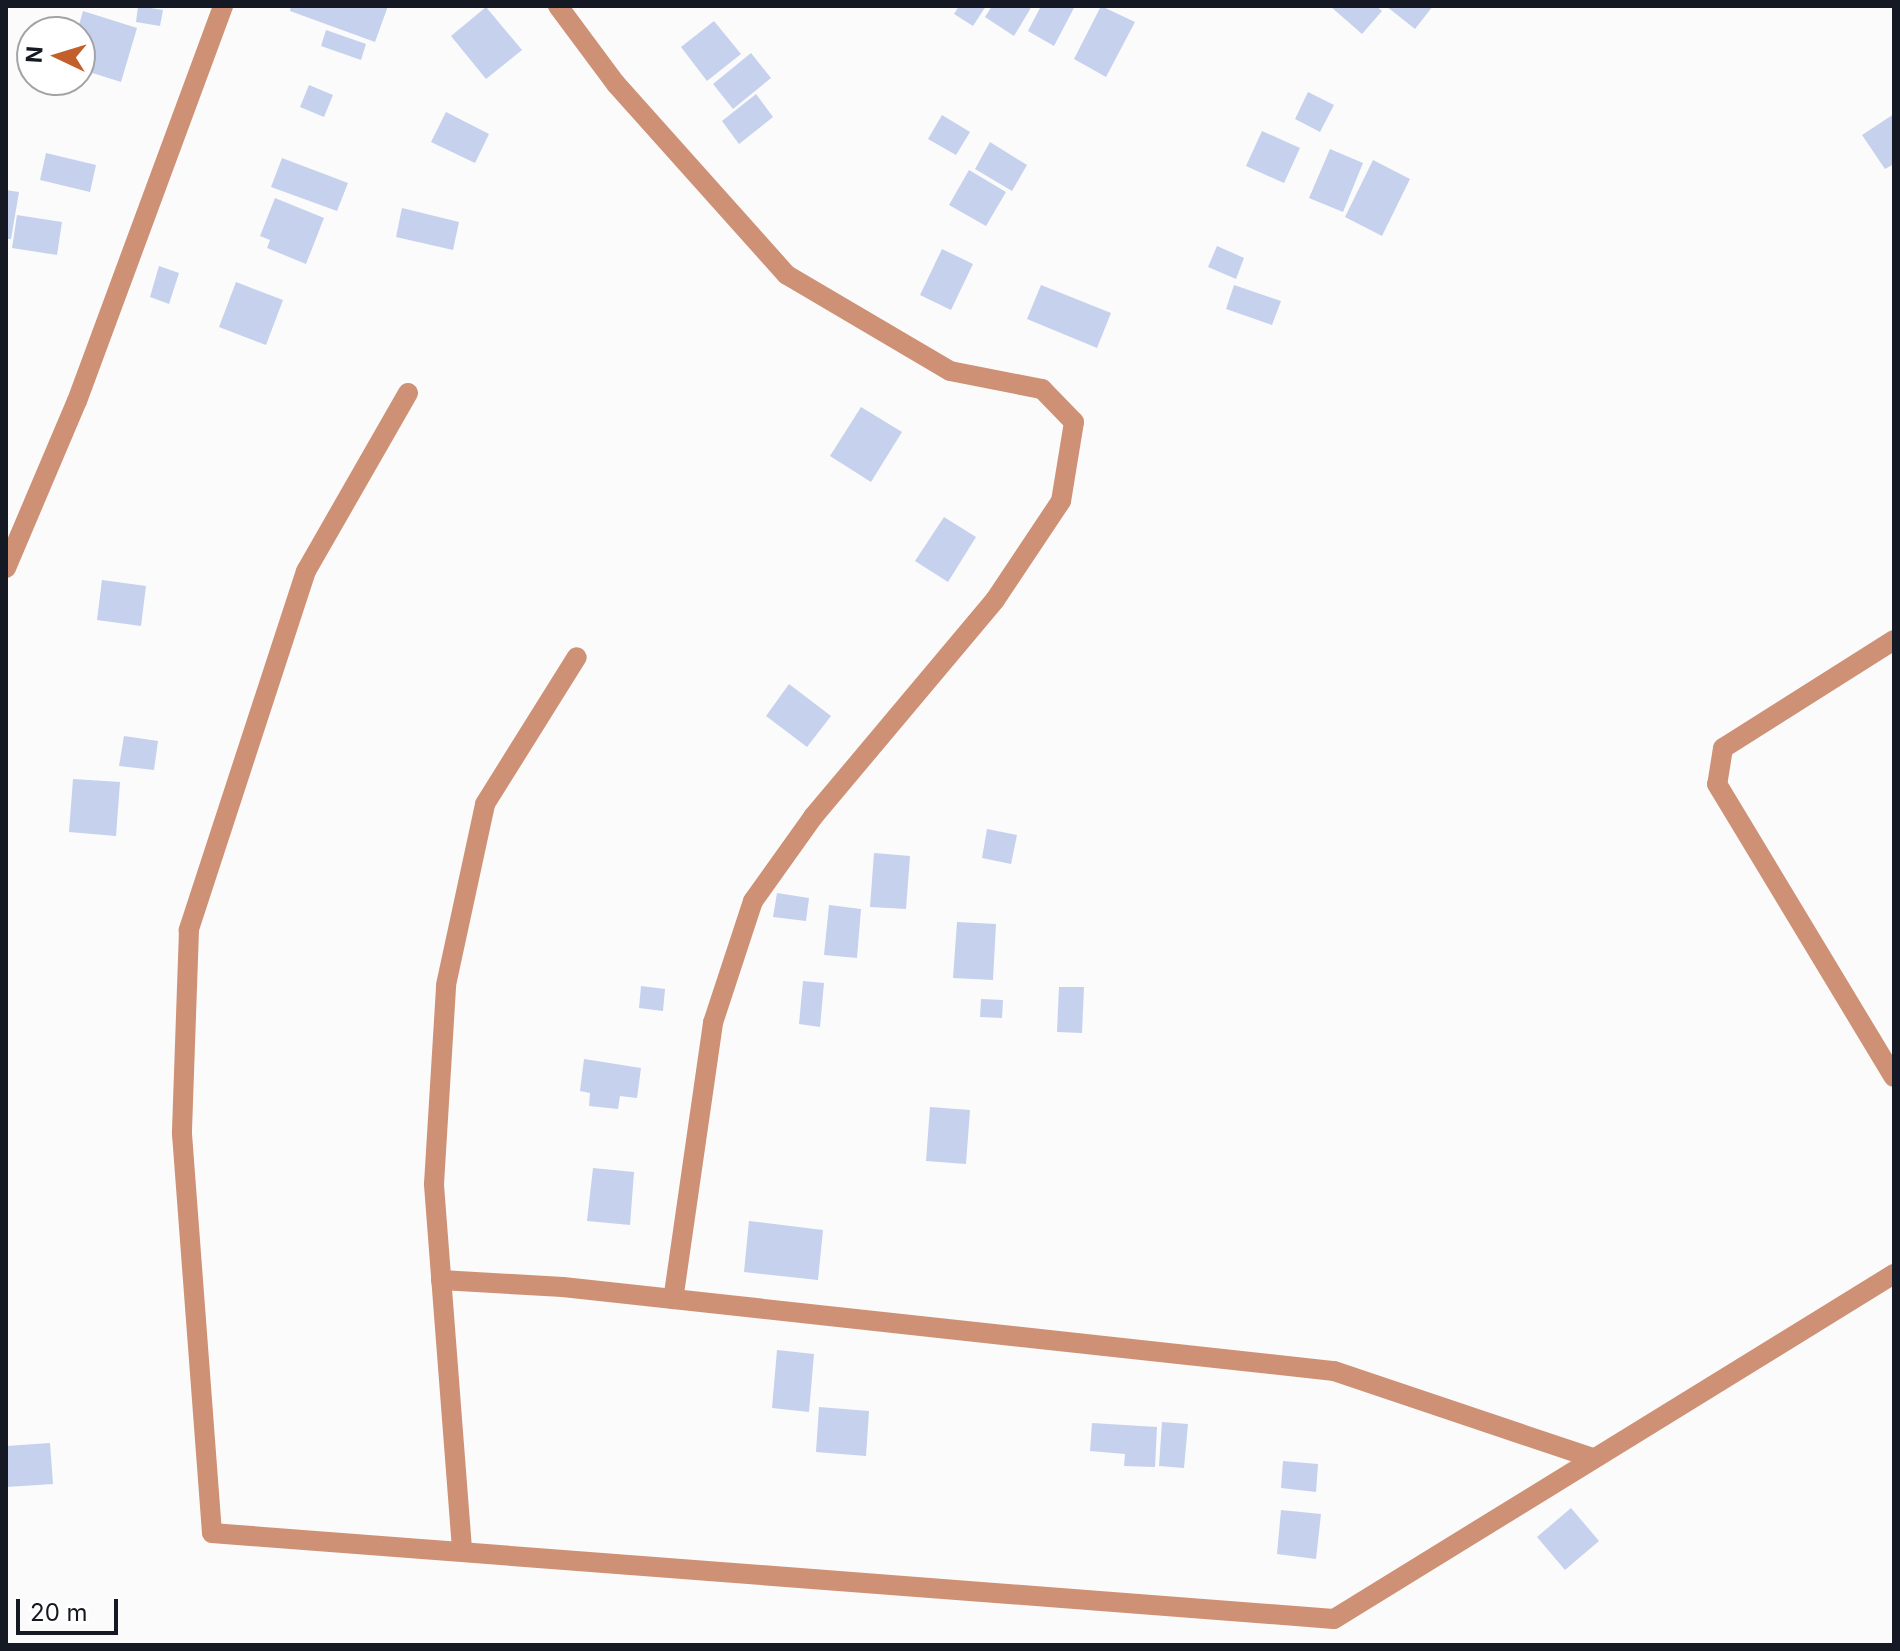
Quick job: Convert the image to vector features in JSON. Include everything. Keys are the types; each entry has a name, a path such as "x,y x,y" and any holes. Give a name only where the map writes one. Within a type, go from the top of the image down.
{"street":[{"path":"6,568 77,401 223,6"},
{"path":"558,6 616,84 787,275 950,371 1042,389 1074,422 1061,501 1053,514 995,600 813,817 753,901 713,1023 673,1299"},
{"path":"408,393 306,571 189,930 182,1134 212,1533 462,1549 1334,1619 1894,1274"},
{"path":"1894,640 1723,748 1717,784 1894,1077"},
{"path":"462,1549 434,1184 446,985 485,804 577,657"},
{"path":"441,1280 673,1299 1334,1371 1593,1458"}],"building":[{"path":"138,6 163,10 160,26 136,22"},
{"path":"291,6 388,6 375,42 290,11"},
{"path":"959,6 986,6 973,26 954,14"},
{"path":"992,6 1032,6 1014,36 985,17"},
{"path":"1041,6 1075,6 1054,46 1028,31"},
{"path":"1101,6 1135,22 1106,77 1074,59"},
{"path":"1330,6 1376,6 1382,11 1362,34"},
{"path":"1386,6 1433,6 1415,29"},
{"path":"486,7 522,50 486,79 451,36"},
{"path":"83,11 137,28 121,82 96,74 96,16 82,16"},
{"path":"714,21 741,54 707,81 681,47"},
{"path":"326,30 366,44 361,60 321,46"},
{"path":"751,53 771,78 733,109 713,84"},
{"path":"309,85 333,95 324,117 300,107"},
{"path":"1308,92 1334,105 1320,132 1295,119"},
{"path":"756,94 773,117 739,144 722,121"},
{"path":"446,112 489,134 475,163 431,142"},
{"path":"1894,114 1894,164 1885,169 1862,135"},
{"path":"942,115 970,132 956,155 928,139"},
{"path":"1262,131 1300,148 1284,183 1246,166"},
{"path":"990,142 1027,165 1012,191 975,169"},
{"path":"1330,149 1363,163 1343,212 1309,198"},
{"path":"46,153 96,165 90,192 40,180"},
{"path":"282,158 348,183 337,211 271,187"},
{"path":"1373,160 1410,179 1382,236 1345,217"},
{"path":"969,170 1006,192 986,226 949,205"},
{"path":"6,190 19,192 11,239 6,239"},
{"path":"275,198 324,218 306,264 267,248 270,240 260,236"},
{"path":"402,208 459,222 453,250 396,237"},
{"path":"17,215 62,222 57,255 12,248"},
{"path":"1217,246 1244,258 1236,279 1208,267"},
{"path":"942,249 973,264 951,310 920,295"},
{"path":"159,266 179,273 169,304 150,297"},
{"path":"236,282 283,300 266,345 219,327"},
{"path":"1041,285 1111,313 1097,348 1027,319"},
{"path":"1234,285 1281,301 1272,325 1226,309"},
{"path":"861,407 902,432 871,482 830,456"},
{"path":"944,517 976,537 948,582 915,561"},
{"path":"102,580 146,586 141,626 97,620"},
{"path":"789,684 831,716 807,747 766,716"},
{"path":"124,736 158,741 154,770 119,766"},
{"path":"73,779 120,782 116,836 69,832"},
{"path":"987,829 1017,835 1011,864 982,858"},
{"path":"874,853 910,856 906,909 870,907"},
{"path":"777,893 809,898 806,921 773,917"},
{"path":"829,905 861,909 857,958 824,955"},
{"path":"957,922 996,924 993,980 953,978"},
{"path":"803,981 824,983 820,1027 799,1024"},
{"path":"641,986 665,989 663,1011 639,1008"},
{"path":"1059,987 1084,987 1082,1033 1057,1032"},
{"path":"981,999 1003,1000 1002,1018 980,1017"},
{"path":"584,1059 641,1068 637,1098 620,1096 618,1109 589,1106 590,1093 580,1091"},
{"path":"930,1107 970,1110 966,1164 926,1161"},
{"path":"593,1168 634,1172 630,1225 587,1221"},
{"path":"749,1221 823,1230 818,1280 744,1272"},
{"path":"777,1350 814,1354 809,1412 772,1408"},
{"path":"819,1407 869,1411 866,1456 816,1452"},
{"path":"1162,1422 1188,1424 1184,1468 1159,1466"},
{"path":"1092,1423 1157,1427 1155,1467 1124,1466 1125,1454 1090,1451"},
{"path":"50,1443 53,1484 6,1487 6,1446"},
{"path":"1283,1461 1318,1464 1316,1492 1281,1488"},
{"path":"1571,1508 1599,1541 1565,1570 1537,1537"},
{"path":"1281,1510 1321,1514 1316,1559 1277,1554"}]}
